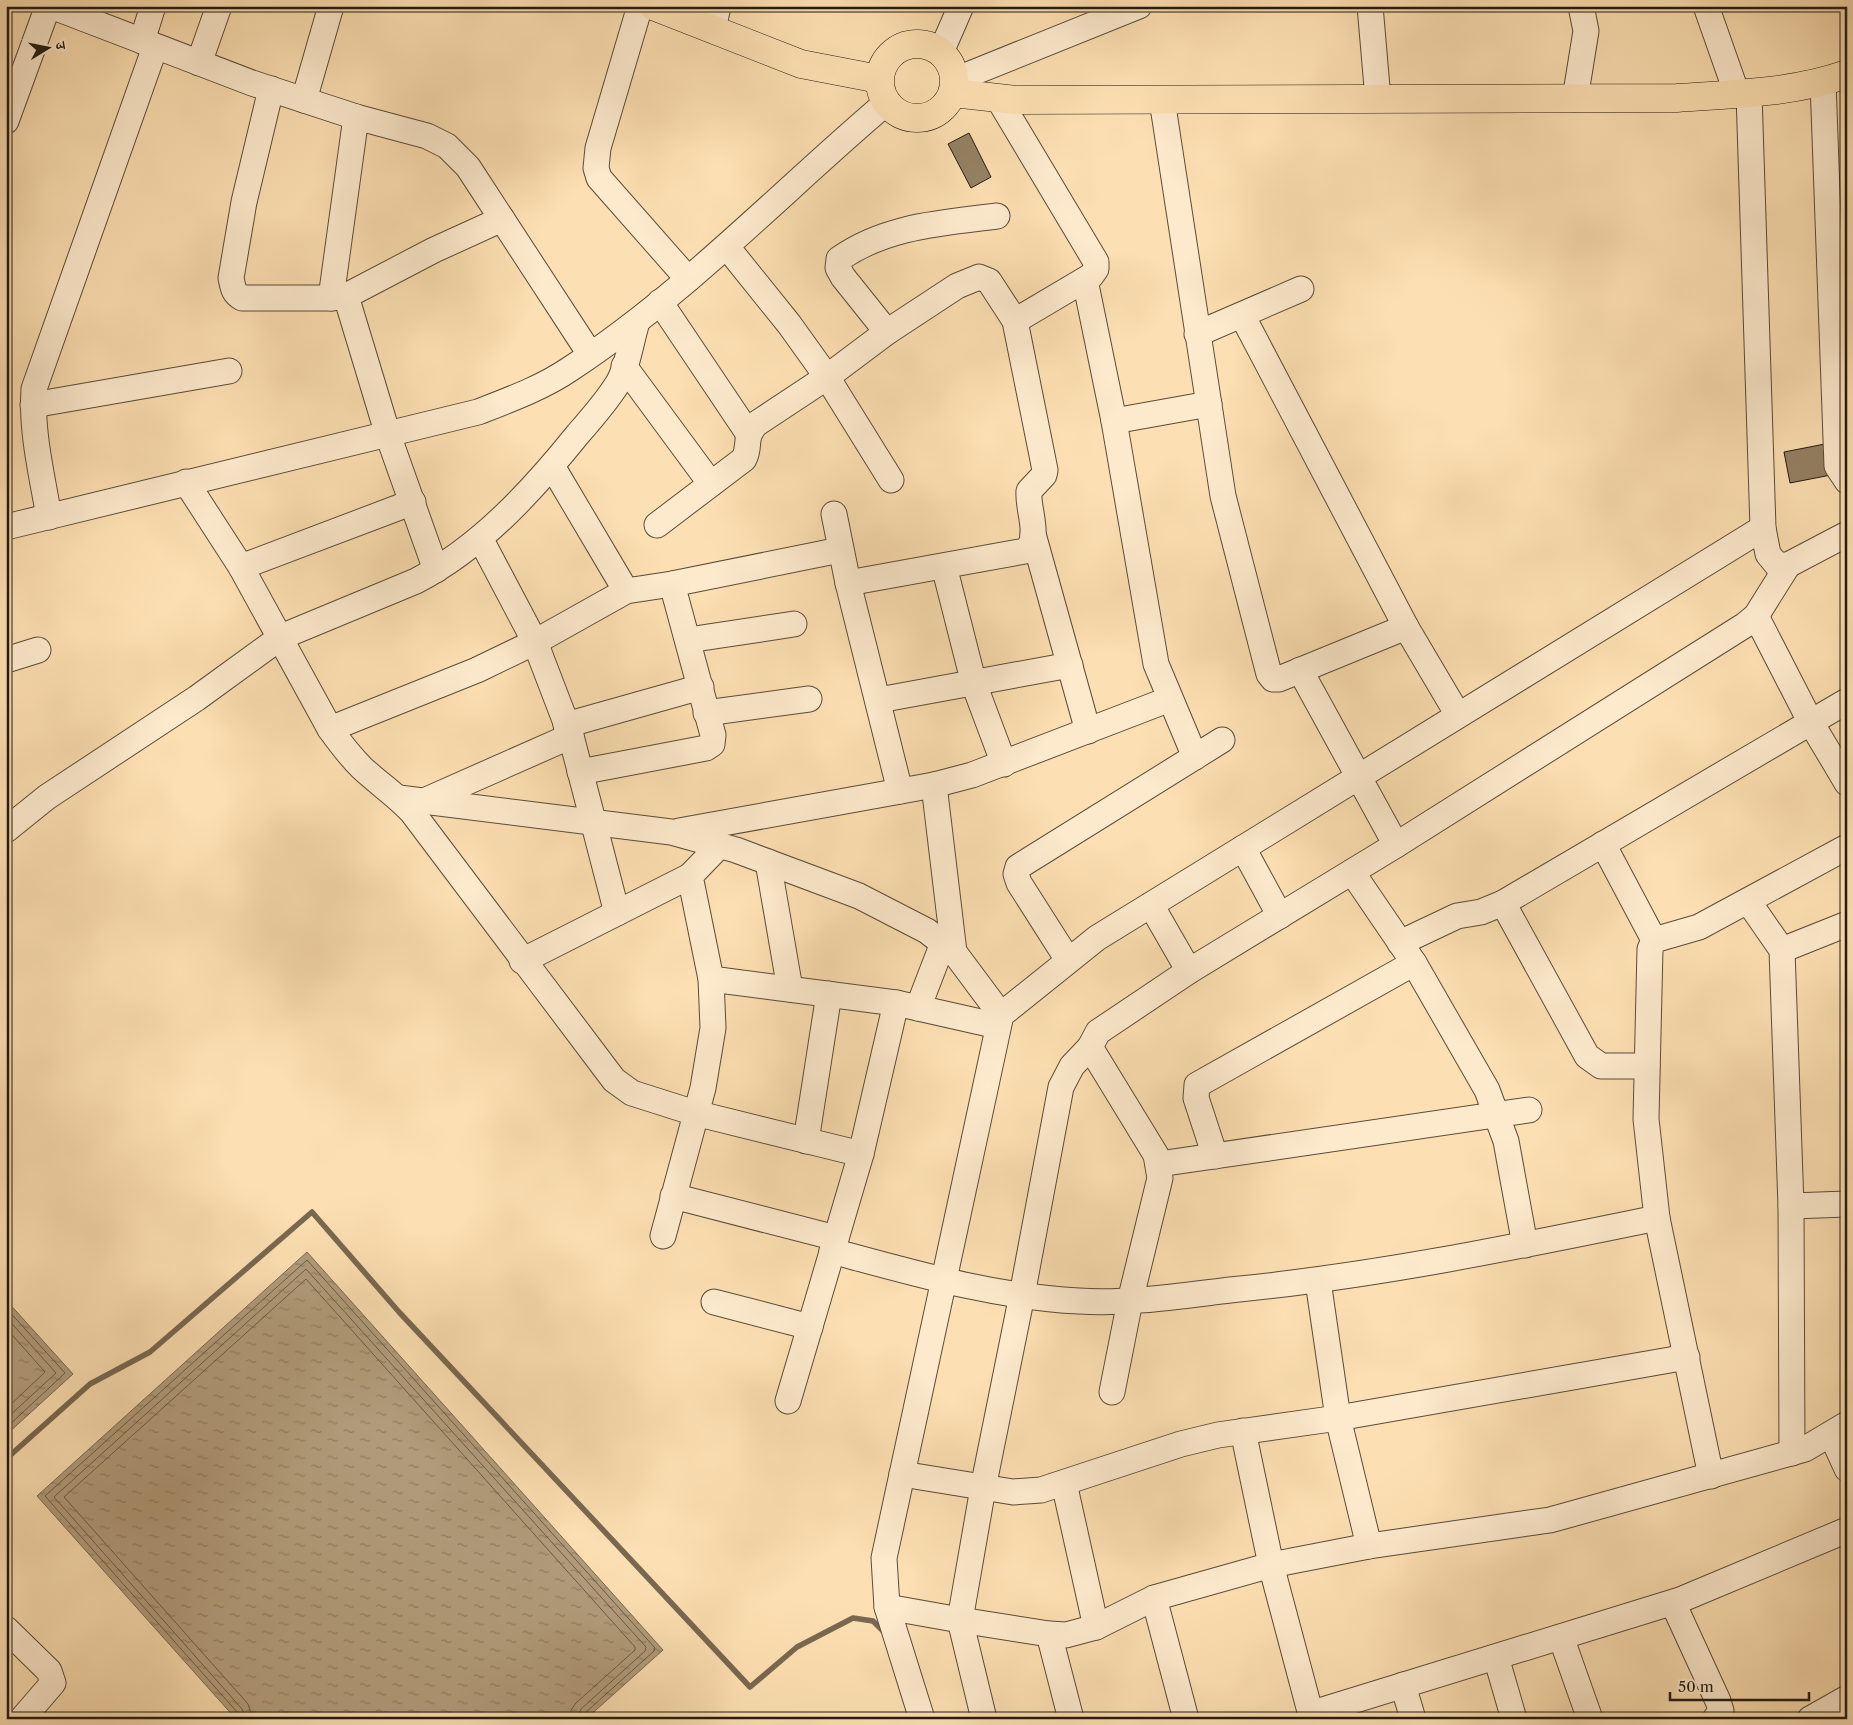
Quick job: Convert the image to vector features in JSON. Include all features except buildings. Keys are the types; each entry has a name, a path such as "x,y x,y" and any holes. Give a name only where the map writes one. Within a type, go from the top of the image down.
{"main road":[{"path":"653,6 716,18 801,64 882,91 906,117 920,119 934,115 949,102 946,67"},
{"path":"882,91 887,60 902,47 916,44 946,67 998,98 1162,100 1678,98 1743,94 1835,78"}],"street":[{"path":"6,121 49,6 271,89 356,117 427,136 447,146 468,167 590,354"},
{"path":"49,517 36,440 33,405 38,374 148,44 153,6"},
{"path":"199,63 218,6"},
{"path":"304,100 331,6"},
{"path":"640,6 598,148 596,168 599,178 688,279"},
{"path":"946,67 948,6"},
{"path":"946,67 961,6"},
{"path":"946,67 1101,6"},
{"path":"946,67 1139,6"},
{"path":"1370,6 1378,99"},
{"path":"1574,99 1586,31 1581,6"},
{"path":"1706,6 1743,94 1764,528 1768,554 1777,565 1788,565 1847,534"},
{"path":"1835,78 1840,345 1837,466 1847,480"},
{"path":"271,89 244,202 231,278 233,289 242,298 339,297 502,219"},
{"path":"6,527 186,482 388,435 478,412 511,400 570,369 637,322 727,247 882,91"},
{"path":"998,98 1092,252 1096,262 1096,269 1085,280 1015,322"},
{"path":"1162,100 1223,496 1266,668 1273,679 1279,679 1406,627"},
{"path":"356,117 339,297 436,570"},
{"path":"887,332 843,277 838,268 839,259 894,231 997,216"},
{"path":"727,247 789,324 827,377 891,480"},
{"path":"748,433 756,424 827,377 887,332 957,286 979,277 989,281 1015,322 1045,470 1044,475 1029,491 1033,534 1088,731"},
{"path":"1085,280 1114,422 1156,664 1195,757"},
{"path":"1198,334 1301,289"},
{"path":"657,525 744,458 747,453 748,433 660,302"},
{"path":"1242,315 1406,627 1458,715"},
{"path":"6,830 47,797 198,698 281,637 436,570 480,538 531,490 619,382 637,322"},
{"path":"624,366 711,484"},
{"path":"33,405 229,371"},
{"path":"1114,422 1209,404"},
{"path":"552,466 626,591"},
{"path":"186,482 242,567 330,729 361,767 399,798 421,824 522,961 614,1080 632,1093 694,1113 861,1154"},
{"path":"242,567 413,502"},
{"path":"834,514 840,550 900,791"},
{"path":"922,1719 887,1607 884,1558 999,1021 1068,960 1097,938 1764,528"},
{"path":"848,583 1025,552 1032,542 1033,534"},
{"path":"480,538 535,642 568,730 617,913"},
{"path":"330,729 476,670 535,642 626,591 672,584 840,550"},
{"path":"984,1719 960,1620 983,1488 1061,1087 1072,1066 1090,1047 1098,1032 1189,971 1396,845 1746,626 1756,616 1788,565"},
{"path":"944,566 974,684 1004,764"},
{"path":"580,772 706,748 713,741 672,584"},
{"path":"1756,616 1810,721 1847,783"},
{"path":"688,640 794,624"},
{"path":"6,660 38,650"},
{"path":"878,700 1070,665"},
{"path":"1300,670 1396,845"},
{"path":"424,801 568,730 700,687"},
{"path":"706,713 809,699"},
{"path":"671,832 934,785 972,776 1170,699"},
{"path":"1400,943 1457,916 1481,912 1503,903 1847,701"},
{"path":"1068,960 1019,883 1016,874 1018,868 1222,740"},
{"path":"788,1401 907,1006 948,947 934,785"},
{"path":"399,798 671,832 768,862 859,896 907,920 948,947 999,1021"},
{"path":"1603,844 1654,940 1649,956 1646,1119 1657,1218 1711,1476"},
{"path":"522,961 690,876 720,846"},
{"path":"1654,940 1699,927 1847,847"},
{"path":"1243,848 1280,916"},
{"path":"768,862 790,989"},
{"path":"1352,872 1414,963 1487,1090 1498,1115 1506,1141 1524,1245"},
{"path":"663,1236 694,1113 703,1088 713,1028 711,979 690,876"},
{"path":"1748,901 1782,950 1791,1206 1792,1453"},
{"path":"1503,903 1587,1056 1601,1066 1647,1066"},
{"path":"1150,905 1189,971"},
{"path":"1782,950 1847,924"},
{"path":"1215,1156 1196,1098 1197,1085 1414,963"},
{"path":"711,979 829,994 999,1021"},
{"path":"806,1141 829,994"},
{"path":"1090,1047 1160,1164 1160,1178 1130,1301 1112,1392"},
{"path":"1160,1164 1529,1110"},
{"path":"674,1196 943,1281 1022,1295 1077,1301 1130,1301 1318,1281 1524,1245 1657,1218"},
{"path":"1791,1206 1847,1204"},
{"path":"1318,1281 1338,1418 1370,1546"},
{"path":"714,1302 810,1327"},
{"path":"902,1474 1013,1492 1042,1490 1181,1444 1687,1357"},
{"path":"887,1607 1049,1634 1066,1634 1096,1627 1154,1598 1271,1565 1370,1546 1550,1520 1806,1449 1839,1429 1847,1469"},
{"path":"1243,1432 1271,1565 1311,1716 1403,1685 1673,1602 1847,1530"},
{"path":"1064,1483 1096,1627"},
{"path":"1154,1598 1186,1719"},
{"path":"1673,1602 1720,1716"},
{"path":"6,1629 49,1672 52,1678 49,1689 22,1719"},
{"path":"1049,1634 1070,1719"},
{"path":"1561,1637 1590,1719"},
{"path":"1496,1657 1514,1719"},
{"path":"1403,1685 1413,1719"},
{"path":"1810,1719 1847,1698"}],"water":[{"path":"307,1252 663,1650 586,1719 236,1719 37,1496"},
{"path":"6,1300 73,1374 6,1435"}],"waterway":[{"path":"6,1459 90,1384 150,1352 312,1212 399,1312 750,1687 797,1647 853,1618 873,1621 885,1633"}]}
